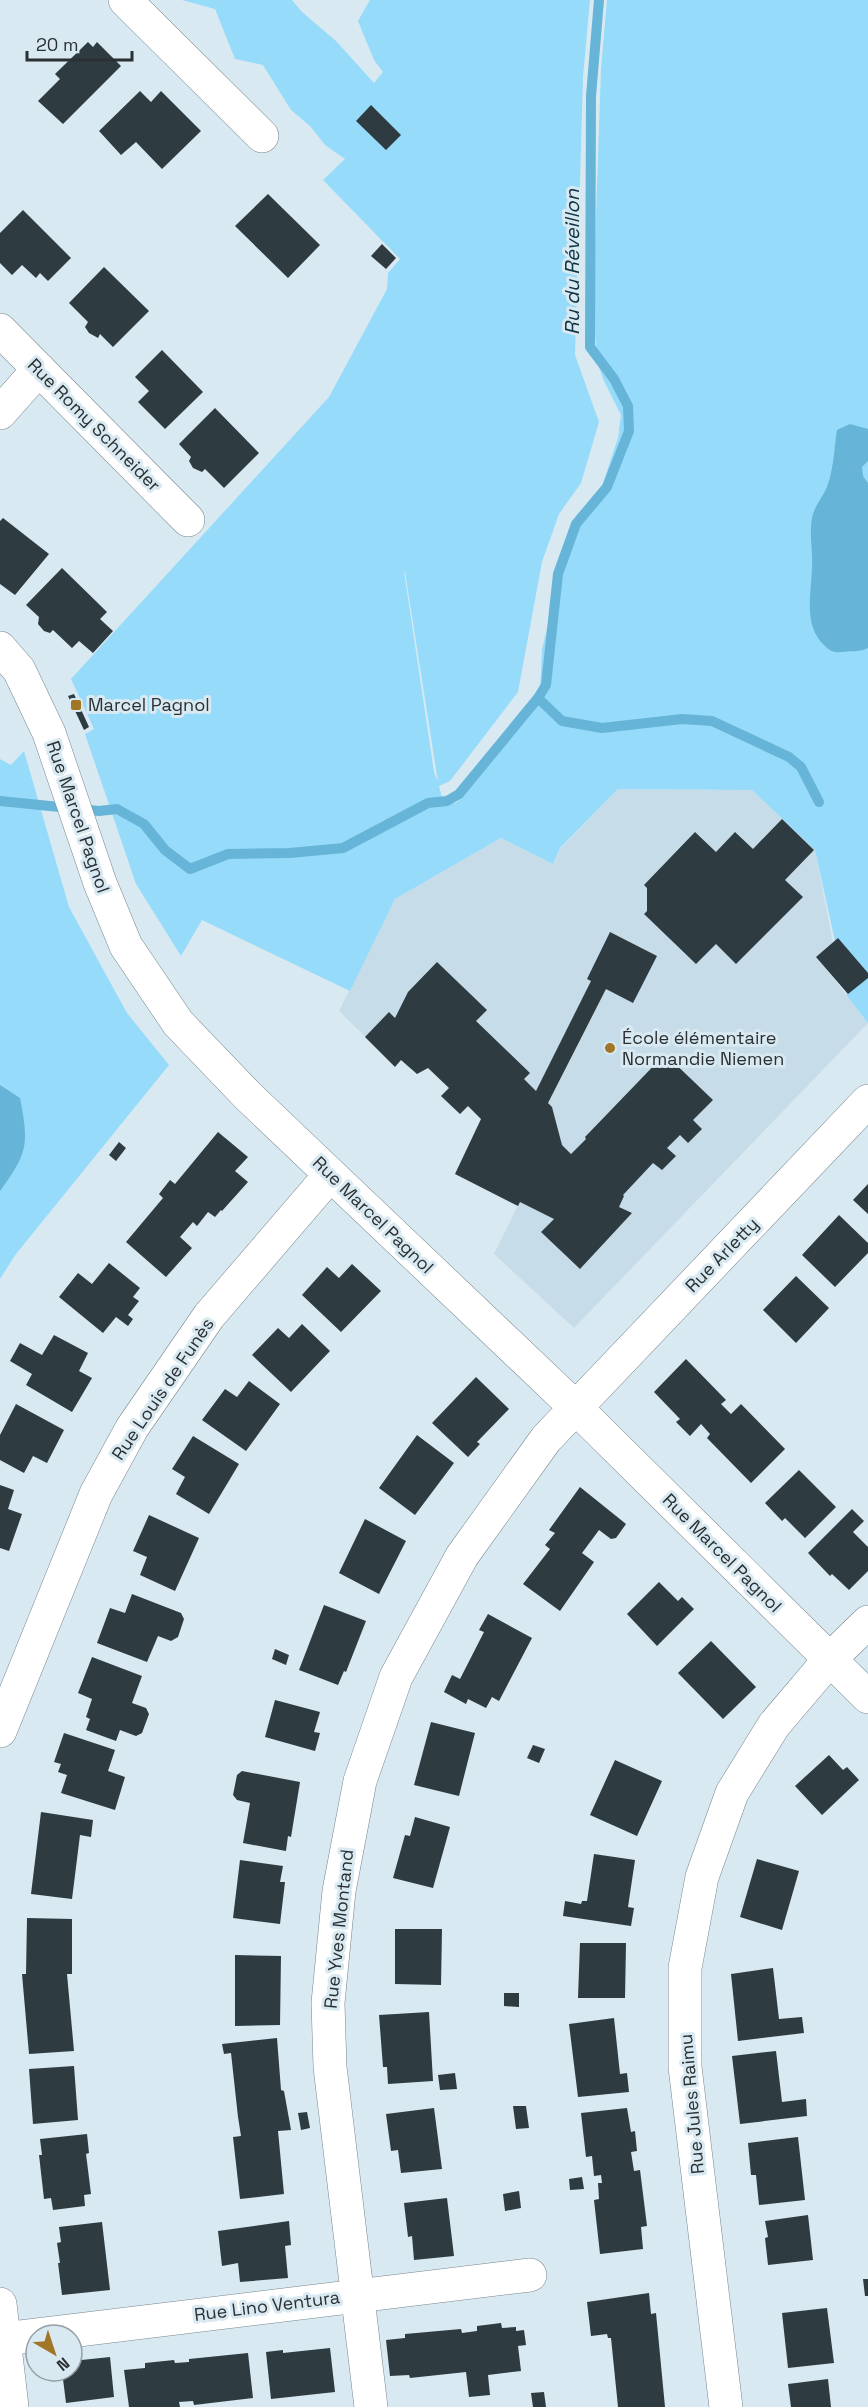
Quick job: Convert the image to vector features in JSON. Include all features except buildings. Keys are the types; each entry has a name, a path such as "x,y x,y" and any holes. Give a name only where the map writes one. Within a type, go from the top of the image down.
{"street":[{"path":"125,0 262,136"},
{"name":"Rue Romy Schneider","path":"0,330 188,519"},
{"path":"0,413 39,369"},
{"name":"Rue Marcel Pagnol","path":"0,648 19,670 49,733 100,883 126,946 174,1018 248,1096 576,1408 868,1698"},
{"name":"Rue Arletty","path":"576,1408 868,1101"},
{"name":"Rue Louis de Funès","path":"0,1731 96,1494 132,1428 209,1317 330,1175"},
{"name":"Rue Yves Montand","path":"371,2407 330,2067 328,2003 339,1891 360,1781 396,1677 462,1556 525,1466 546,1439 576,1408"},
{"name":"Rue Jules Raimu","path":"726,2407 685,2067 685,1968 702,1877 732,1793 774,1725 830,1659 868,1622"},
{"name":"Rue Lino Ventura","path":"4,2339 530,2275"},
{"path":"0,2304 12,2407"}],"shaded area":[{"path":"182,0 292,0 302,12 336,41 374,83 383,72 374,60 358,21 370,0 590,0 583,77 575,355 599,422 581,483 559,514 542,562 518,692 450,781 439,786 444,806 457,802 473,784 494,752 531,709 540,691 542,649 564,561 569,531 577,515 602,486 618,438 621,415 603,379 597,361 593,304 601,69 607,0 868,0 868,1023 847,996 815,850 752,790 618,789 560,848 553,864 501,838 395,899 350,991 202,920 181,956 136,884 85,734 94,729 71,679 329,397 387,289 388,273 400,259 323,180 345,159 325,145 310,126 291,110 263,65 235,59 215,9","holes":["405,572 438,782 434,772"]},
{"path":"850,424 868,429 868,461 862,467 863,476 868,483 868,648 859,651 836,652 829,649 818,638 811,620 811,524 815,509 830,477 837,430"},
{"path":"24,751 69,907 127,1013 169,1065 16,1254 0,1279 0,759 11,765"},
{"name":"École élémentaire Normandie Niemen","path":"618,789 752,790 815,850 833,943 817,957 868,1023 574,1328 494,1254 523,1195 493,1129 469,1106 460,1114 441,1096 449,1087 428,1068 417,1073 401,1060 395,1066 339,1011 395,899 501,838 553,864 560,849"},
{"path":"0,1085 20,1098 25,1138 21,1157 0,1191"}],"waterway":[{"name":"Ru du Réveillon","path":"0,801 99,811 117,809 144,824 165,850 190,869 228,854 290,853 343,848 428,803 447,801 459,794 538,698 546,685 558,574 576,524 607,487 629,431 628,406 614,379 590,347 591,96 599,0"},
{"path":"538,698 562,721 602,728 682,719 712,721 789,757 801,767 819,802"}],"place":[{"name":"Marcel Pagnol","path":"76,705"},
{"name":"École élémentaire Normandie Niemen","path":"610,1048"}]}
